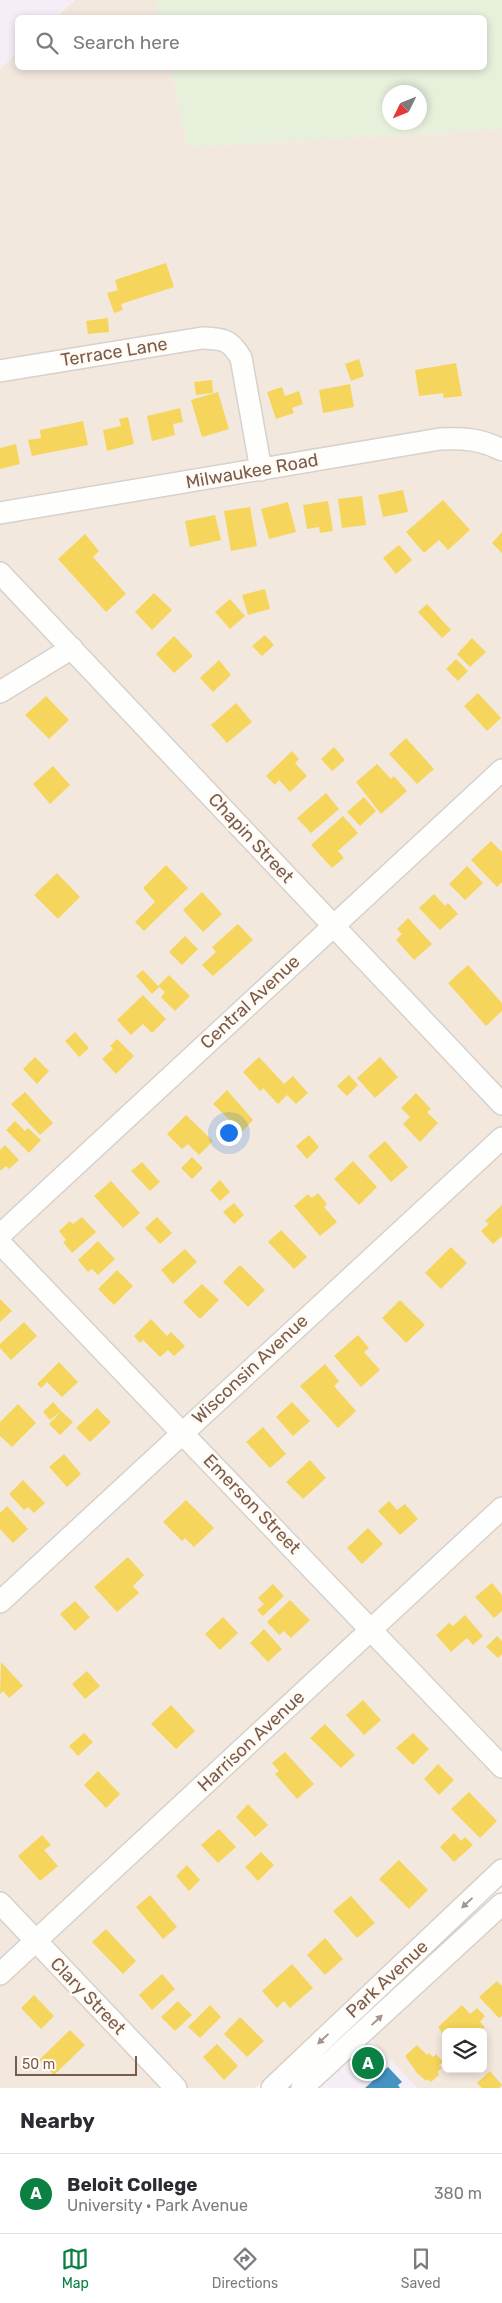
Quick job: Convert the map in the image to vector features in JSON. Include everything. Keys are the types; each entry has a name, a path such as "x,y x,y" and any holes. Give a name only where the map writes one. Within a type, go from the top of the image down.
{"street":[{"name":"Terrace Lane","path":"0,371 202,338 220,339 228,342 234,346 242,358 261,470"},
{"name":"Milwaukee Road","path":"0,513 440,439 466,438 488,443 502,450"},
{"name":"Chapin Street","path":"0,573 502,1104"},
{"path":"0,692 72,648"},
{"name":"Central Avenue","path":"0,1236 333,924 502,770"},
{"name":"Wisconsin Avenue","path":"0,1602 502,1138"},
{"name":"Emerson Street","path":"0,1243 502,1767"},
{"name":"Harrison Avenue","path":"0,1974 502,1508"},
{"name":"Park Avenue","path":"272,2088 502,1870"},
{"name":"Clary Street","path":"0,1903 176,2088"},
{"name":"Park Avenue","path":"302,2088 502,1904"}],"shaded area":[{"path":"0,0 74,0 57,15 15,15 15,54 0,69"},
{"path":"75,0 157,0 160,15 58,15"},
{"path":"15,54 15,70 171,70 188,147 502,129 502,438 475,429 444,427 0,501 0,69"},
{"path":"448,449 468,449 487,455 502,464 502,1857 255,2088 0,2088 0,523"},
{"path":"502,1914 502,2088 417,2088 370,2038"},
{"path":"370,2038 417,2088 315,2088"}],"green space":[{"path":"157,0 502,0 502,129 188,147 171,70 487,70 487,15 160,15"}],"building: Homes":[{"path":"166,263 174,287 121,304 123,310 114,313 107,293 118,290 115,280"},
{"path":"108,318 109,332 88,334 86,321"},
{"path":"359,359 364,376 351,381 345,364"},
{"path":"456,363 462,396 444,398 443,393 419,396 415,370"},
{"path":"212,380 213,393 196,395 194,382"},
{"path":"350,384 354,407 323,413 319,390"},
{"path":"282,387 285,396 299,391 303,404 292,408 294,413 276,419 267,392"},
{"path":"218,392 229,429 202,437 191,400"},
{"path":"180,408 183,422 173,424 175,435 152,441 147,416"},
{"path":"128,417 134,444 107,451 103,430 121,426 119,419"},
{"path":"83,421 88,445 32,456 28,440 41,438 40,430"},
{"path":"16,444 20,464 0,469 0,448"},
{"path":"403,490 408,512 383,517 378,495"},
{"path":"362,496 366,525 342,528 338,499"},
{"path":"443,500 470,530 448,550 439,540 424,553 406,532"},
{"path":"328,501 333,531 320,533 319,527 307,529 303,505"},
{"path":"288,502 296,532 269,539 261,509"},
{"path":"250,507 257,546 231,551 224,511"},
{"path":"215,515 221,540 190,547 185,521"},
{"path":"502,532 502,553 492,543"},
{"path":"85,534 99,551 93,557 126,594 106,612 58,559"},
{"path":"399,545 412,560 396,574 383,558"},
{"path":"265,589 270,609 248,615 242,595"},
{"path":"154,593 172,610 152,630 135,612"},
{"path":"230,599 245,616 230,629 215,612"},
{"path":"427,604 451,630 442,638 418,612"},
{"path":"265,635 274,645 262,656 252,646"},
{"path":"174,636 193,656 174,673 156,654"},
{"path":"472,638 486,652 470,667 457,654"},
{"path":"456,659 468,671 458,681 446,669"},
{"path":"219,660 231,675 213,692 200,678"},
{"path":"478,693 501,718 487,731 464,706"},
{"path":"46,696 69,720 49,739 25,715"},
{"path":"236,703 252,722 227,743 211,725"},
{"path":"406,738 434,769 417,784 389,754"},
{"path":"334,747 345,760 332,771 321,759"},
{"path":"292,751 299,759 295,763 307,776 290,792 279,780 275,785 266,776"},
{"path":"377,764 391,779 394,776 407,791 381,814 356,782"},
{"path":"53,766 70,785 50,804 33,784"},
{"path":"326,793 339,809 311,833 297,818"},
{"path":"364,797 376,811 360,826 347,812"},
{"path":"343,816 358,833 338,851 344,858 332,868 311,845"},
{"path":"491,841 502,852 502,882 497,887 471,860"},
{"path":"166,865 188,888 144,931 135,922 155,902 143,888"},
{"path":"467,866 483,883 465,900 449,884"},
{"path":"57,873 80,897 58,919 34,895"},
{"path":"202,892 222,914 203,932 183,910"},
{"path":"434,894 445,906 448,903 458,914 440,930 419,908"},
{"path":"408,918 432,944 414,960 396,940 402,934 397,929"},
{"path":"238,924 253,940 213,976 202,965 216,952 212,947"},
{"path":"185,936 198,949 182,965 169,952"},
{"path":"468,965 502,1003 502,1011 486,1026 448,983"},
{"path":"143,970 159,987 152,994 136,976"},
{"path":"169,975 190,996 175,1011 161,997 165,992 158,986"},
{"path":"143,995 166,1019 152,1033 143,1024 131,1035 117,1020"},
{"path":"75,1032 89,1048 79,1057 65,1041"},
{"path":"117,1039 134,1056 116,1074 102,1059 113,1049 110,1046"},
{"path":"35,1057 49,1071 37,1084 23,1069"},
{"path":"259,1057 284,1084 293,1076 308,1093 296,1104 287,1095 278,1104 263,1088 260,1091 243,1072"},
{"path":"380,1057 398,1077 375,1098 357,1078"},
{"path":"349,1075 358,1085 347,1096 337,1086"},
{"path":"227,1090 253,1120 242,1132 213,1104"},
{"path":"25,1092 53,1123 40,1135 11,1104"},
{"path":"416,1093 431,1109 427,1112 438,1123 420,1142 403,1124 410,1117 401,1108"},
{"path":"186,1115 213,1141 199,1155 188,1144 182,1149 167,1134"},
{"path":"15,1121 25,1131 28,1128 41,1140 29,1153 6,1130"},
{"path":"309,1135 319,1147 307,1159 296,1146"},
{"path":"385,1141 408,1167 391,1182 368,1156"},
{"path":"5,1145 19,1160 9,1169 6,1166 0,1171 0,1150"},
{"path":"192,1157 203,1168 192,1179 181,1168"},
{"path":"353,1161 377,1187 359,1205 334,1179"},
{"path":"142,1162 160,1182 150,1191 131,1171"},
{"path":"220,1180 230,1192 220,1201 210,1190"},
{"path":"111,1181 140,1213 123,1228 94,1196"},
{"path":"318,1193 327,1204 324,1207 337,1222 320,1236 294,1206 308,1194 312,1198"},
{"path":"234,1203 244,1215 234,1224 223,1212"},
{"path":"502,1205 502,1236 493,1244 481,1231 489,1224 485,1221"},
{"path":"82,1217 96,1232 72,1253 63,1242 66,1240 59,1231 70,1221 73,1224"},
{"path":"157,1217 172,1233 160,1244 145,1228"},
{"path":"281,1230 307,1257 294,1269 268,1242"},
{"path":"98,1241 115,1259 98,1275 92,1269 88,1272 78,1260"},
{"path":"451,1247 467,1263 441,1289 425,1273"},
{"path":"185,1249 197,1262 173,1284 161,1270"},
{"path":"240,1265 265,1290 248,1307 223,1282"},
{"path":"117,1270 133,1286 114,1305 98,1289"},
{"path":"202,1284 219,1300 200,1319 183,1302"},
{"path":"0,1299 12,1311 0,1322"},
{"path":"400,1300 425,1325 406,1343 382,1318"},
{"path":"151,1319 167,1336 171,1332 185,1346 174,1356 168,1350 160,1357 143,1340 140,1343 134,1336"},
{"path":"24,1322 37,1336 11,1360 0,1348 0,1344"},
{"path":"358,1335 369,1348 364,1352 380,1370 361,1387 334,1356"},
{"path":"59,1362 78,1382 62,1397 47,1382 41,1388 37,1384"},
{"path":"325,1364 339,1381 334,1386 356,1411 338,1428 300,1386"},
{"path":"53,1402 61,1411 50,1420 43,1412"},
{"path":"292,1402 310,1421 293,1436 276,1417"},
{"path":"18,1404 36,1423 12,1447 0,1436 0,1422"},
{"path":"97,1408 111,1422 90,1442 76,1428"},
{"path":"61,1411 73,1422 60,1435 49,1424"},
{"path":"263,1427 286,1454 270,1468 246,1442"},
{"path":"64,1454 81,1474 67,1487 49,1467"},
{"path":"310,1460 326,1478 303,1499 286,1482"},
{"path":"23,1480 45,1503 34,1513 28,1507 24,1510 9,1494"},
{"path":"186,1500 214,1528 194,1547 185,1538 182,1541 163,1522"},
{"path":"389,1501 397,1510 405,1504 418,1519 400,1535 378,1511"},
{"path":"7,1506 28,1529 13,1543 0,1529 0,1513"},
{"path":"368,1528 383,1544 362,1564 347,1548"},
{"path":"128,1557 144,1575 133,1586 139,1593 117,1612 94,1587"},
{"path":"492,1583 502,1595 502,1611 494,1618 475,1597"},
{"path":"273,1584 284,1596 263,1616 257,1610 264,1604 258,1598"},
{"path":"290,1600 310,1620 291,1638 284,1631 279,1635 267,1622"},
{"path":"75,1601 90,1617 75,1631 60,1614"},
{"path":"465,1615 483,1636 473,1645 467,1638 451,1652 436,1635 449,1623 453,1626"},
{"path":"223,1617 238,1633 220,1650 205,1634"},
{"path":"264,1629 282,1649 268,1662 250,1643"},
{"path":"497,1636 502,1641 502,1654 498,1658 486,1647"},
{"path":"1,1662 23,1686 9,1698 3,1691 0,1694"},
{"path":"87,1671 100,1686 85,1699 72,1684"},
{"path":"363,1700 381,1720 364,1735 346,1715"},
{"path":"171,1705 195,1731 176,1749 151,1724"},
{"path":"325,1724 355,1755 341,1768 310,1738"},
{"path":"84,1733 93,1742 78,1756 69,1746"},
{"path":"413,1733 429,1749 413,1765 396,1748"},
{"path":"285,1752 314,1784 297,1799 275,1774 279,1771 272,1763"},
{"path":"438,1764 454,1780 439,1795 424,1779"},
{"path":"98,1771 120,1794 106,1808 84,1785"},
{"path":"469,1792 497,1821 480,1838 451,1809"},
{"path":"248,1804 268,1825 255,1837 236,1817"},
{"path":"219,1829 236,1847 218,1863 201,1845"},
{"path":"454,1833 461,1841 465,1837 473,1845 454,1862 440,1847"},
{"path":"42,1835 51,1845 44,1850 58,1866 40,1881 18,1856"},
{"path":"261,1852 274,1865 258,1881 245,1867"},
{"path":"399,1860 428,1890 409,1909 379,1879"},
{"path":"187,1865 200,1880 189,1891 176,1876"},
{"path":"150,1895 177,1927 163,1939 136,1907"},
{"path":"351,1896 375,1923 357,1938 333,1911"},
{"path":"106,1929 136,1961 123,1974 92,1942"},
{"path":"325,1938 343,1959 325,1975 307,1955"},
{"path":"292,1964 313,1988 290,2008 284,2001 277,2008 262,1991"},
{"path":"162,1974 175,1989 152,2010 139,1995"},
{"path":"497,1981 502,1986 502,2016 499,2018 479,1997"},
{"path":"34,1995 54,2016 41,2029 21,2008"},
{"path":"178,2001 192,2015 175,2031 161,2017"},
{"path":"210,2005 221,2017 200,2038 188,2027"},
{"path":"462,2005 470,2014 477,2008 485,2016 480,2022 485,2027 484,2028 442,2028 442,2032 438,2027"},
{"path":"240,2017 264,2041 247,2057 224,2034"},
{"path":"70,2030 85,2045 54,2075 39,2060"},
{"path":"217,2044 238,2066 224,2080 203,2057"},
{"path":"417,2045 427,2055 429,2053 433,2057 436,2054 442,2061 439,2065 442,2068 438,2071 439,2075 431,2082 428,2079 426,2081 417,2073 405,2056"},
{"path":"490,2071 502,2085 499,2088 482,2088 477,2083"}],"building: Schools":[{"path":"388,2067 402,2082 398,2085 400,2088 365,2088"}],"place":[{"name":"Beloit College","path":"368,2063"}]}
